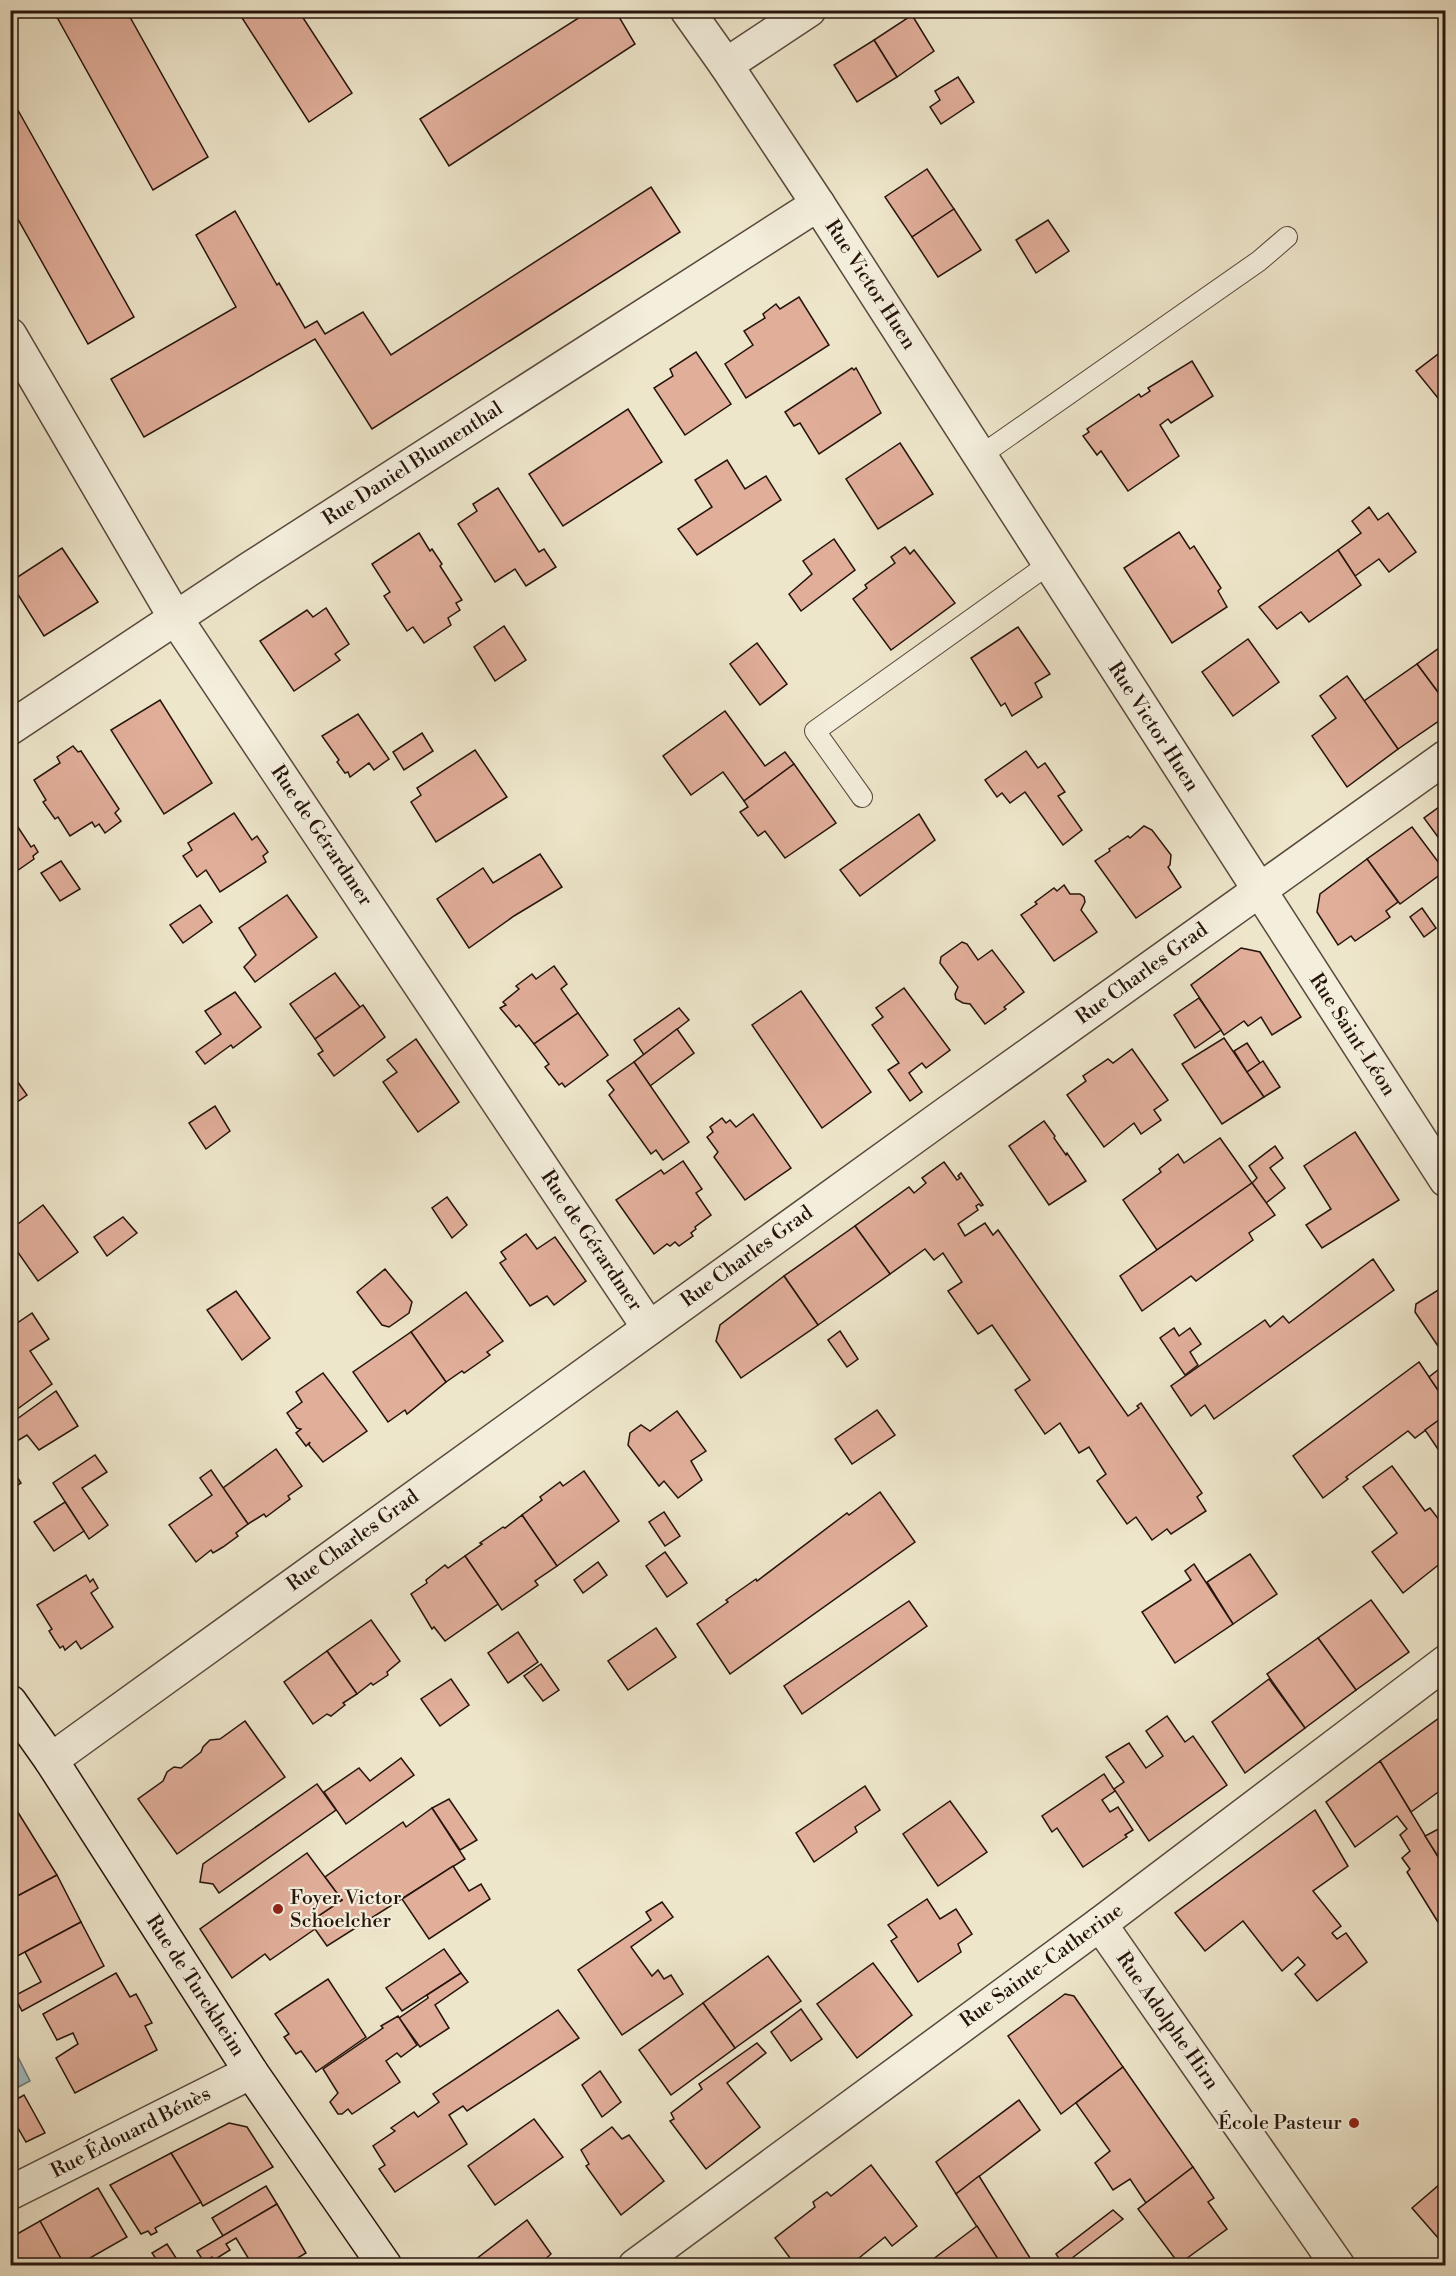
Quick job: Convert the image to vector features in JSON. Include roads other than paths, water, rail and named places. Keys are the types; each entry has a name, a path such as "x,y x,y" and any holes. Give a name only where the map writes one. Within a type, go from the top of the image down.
{"street":[{"name":"Rue Victor Huen","path":"687,10 819,204 1258,890"},
{"path":"726,65 808,10"},
{"name":"Rue Daniel Blumenthal","path":"10,728 261,562 819,204"},
{"name":"Rue de Gérardmer","path":"10,335 176,619 649,1328"},
{"name":"Rue Charles Grad","path":"51,1760 1446,757"},
{"name":"Rue Saint-Léon","path":"1258,890 1446,1180"},
{"name":"Rue Sainte-Catherine","path":"635,2265 1100,1924 1446,1662"},
{"name":"Rue de Turckheim","path":"10,1702 51,1760 251,2072 378,2263"},
{"name":"Rue Adolphe Hirn","path":"1100,1924 1338,2265"},
{"name":"Rue Édouard Bénès","path":"10,2193 251,2072"}],"lane":[{"path":"980,456 1259,261 1287,237"},
{"path":"862,797 815,731 1049,564"}],"water":[{"path":"11,2043 30,2081 10,2091"}],"place":[{"name":"Foyer Victor Schoelcher","path":"278,1909"},
{"name":"École Pasteur","path":"1354,2123"}]}
